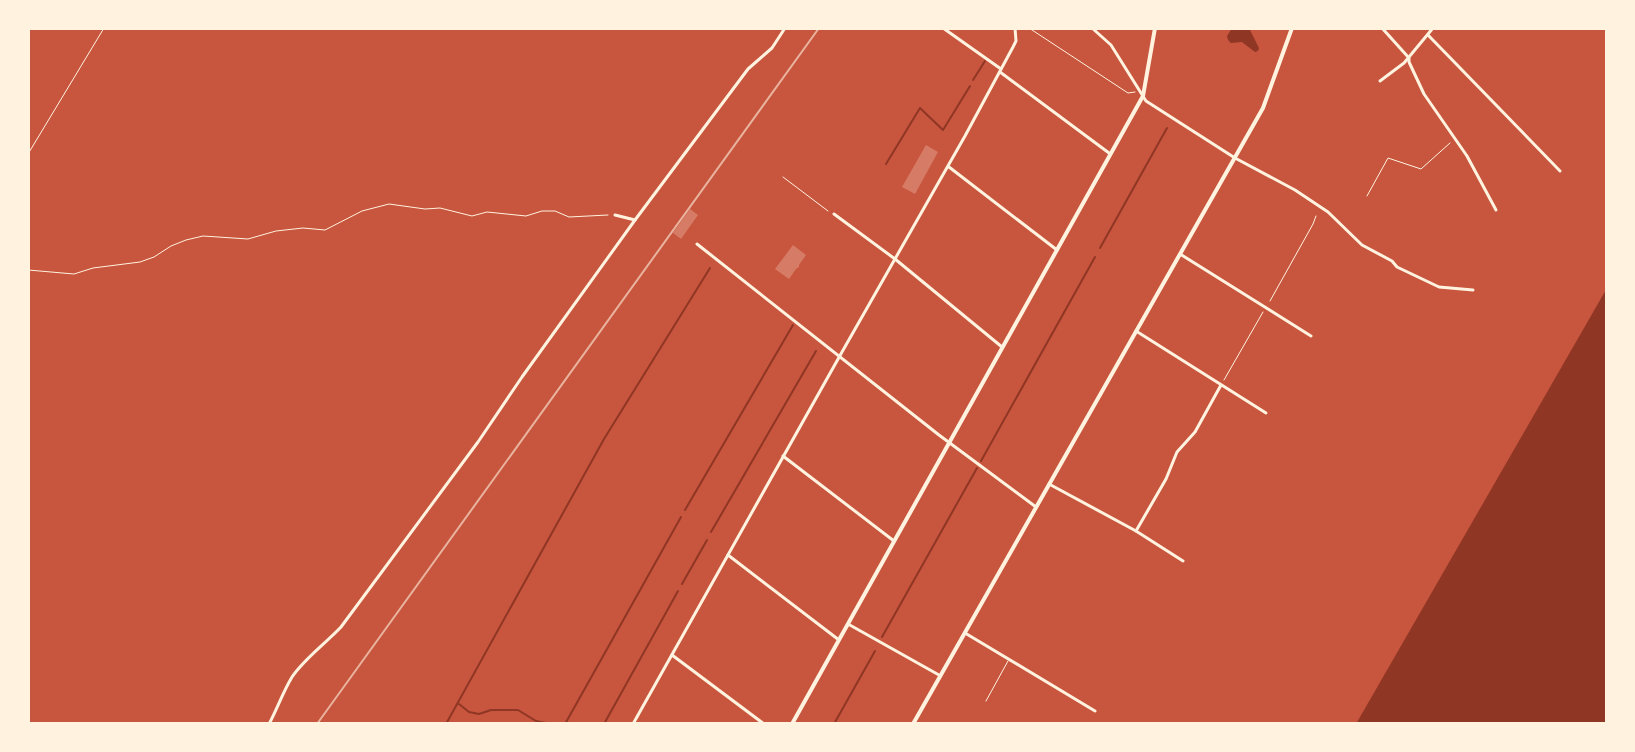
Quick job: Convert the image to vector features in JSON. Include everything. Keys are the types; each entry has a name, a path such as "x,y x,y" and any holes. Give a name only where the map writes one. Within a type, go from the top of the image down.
{"main road":[{"path":"792,724 1143,96 1155,28"},
{"path":"913,724 1263,108 1292,28"}],"street":[{"path":"269,724 291,678 341,627 478,442 635,220 748,69 772,48 785,28"},
{"path":"943,28 1111,154"},
{"path":"633,724 1001,70 1016,41 1015,28"},
{"path":"1092,28 1111,45 1146,101 1235,158 1315,203 1362,245 1392,261 1397,267 1439,287 1473,290"},
{"path":"1382,28 1409,58 1424,94 1467,156 1496,210"},
{"path":"1380,81 1409,58 1433,28"},
{"path":"1428,35 1560,171"},
{"path":"948,166 1057,250"},
{"path":"834,214 895,259 1002,347"},
{"path":"615,215 635,220"},
{"path":"697,244 949,443 1036,507"},
{"path":"1180,254 1311,336"},
{"path":"1136,331 1266,413"},
{"path":"1136,531 1166,479 1177,452 1195,432 1221,385"},
{"path":"783,456 894,541"},
{"path":"1049,484 1136,531 1183,561"},
{"path":"728,555 839,640"},
{"path":"848,624 940,676"},
{"path":"965,633 1095,711"},
{"path":"672,655 764,724"}],"lane":[{"path":"986,701 1009,659"}],"path":[{"path":"28,154 104,28"},
{"path":"1029,28 1128,93 1137,92"},
{"path":"1367,196 1388,158 1421,169 1455,138"},
{"path":"783,177 834,214"},
{"path":"28,270 74,274 93,268 140,262 171,246 203,236 248,239 276,231 303,228 325,230 362,211 389,204 440,208 472,216 501,212 526,216 542,211 555,211 569,217 615,215"},
{"path":"1221,385 1316,216"}],"shaded area":[{"path":"1232,28 1249,28 1258,51 1242,42 1231,43 1227,36"},
{"path":"1607,288 1607,724 1356,724"}],"building":[{"path":"926,145 938,152 915,194 902,187"},
{"path":"690,209 698,215 681,239 673,233"},
{"path":"793,245 806,255 789,279 775,269"}],"waterway":[{"path":"973,80 985,61"},
{"path":"886,164 920,108 943,130 970,86"},
{"path":"1100,248 1167,128"},
{"path":"981,461 1095,257"},
{"path":"446,724 604,439 710,268"},
{"path":"685,510 793,325"},
{"path":"711,532 816,351"},
{"path":"882,637 977,468"},
{"path":"565,724 681,517"},
{"path":"682,584 707,540"},
{"path":"604,724 678,591"},
{"path":"834,724 875,651"},
{"path":"459,704 469,712 479,714 491,710 518,710 536,721 551,724"}],"railway":[{"path":"317,724 819,28"}]}
